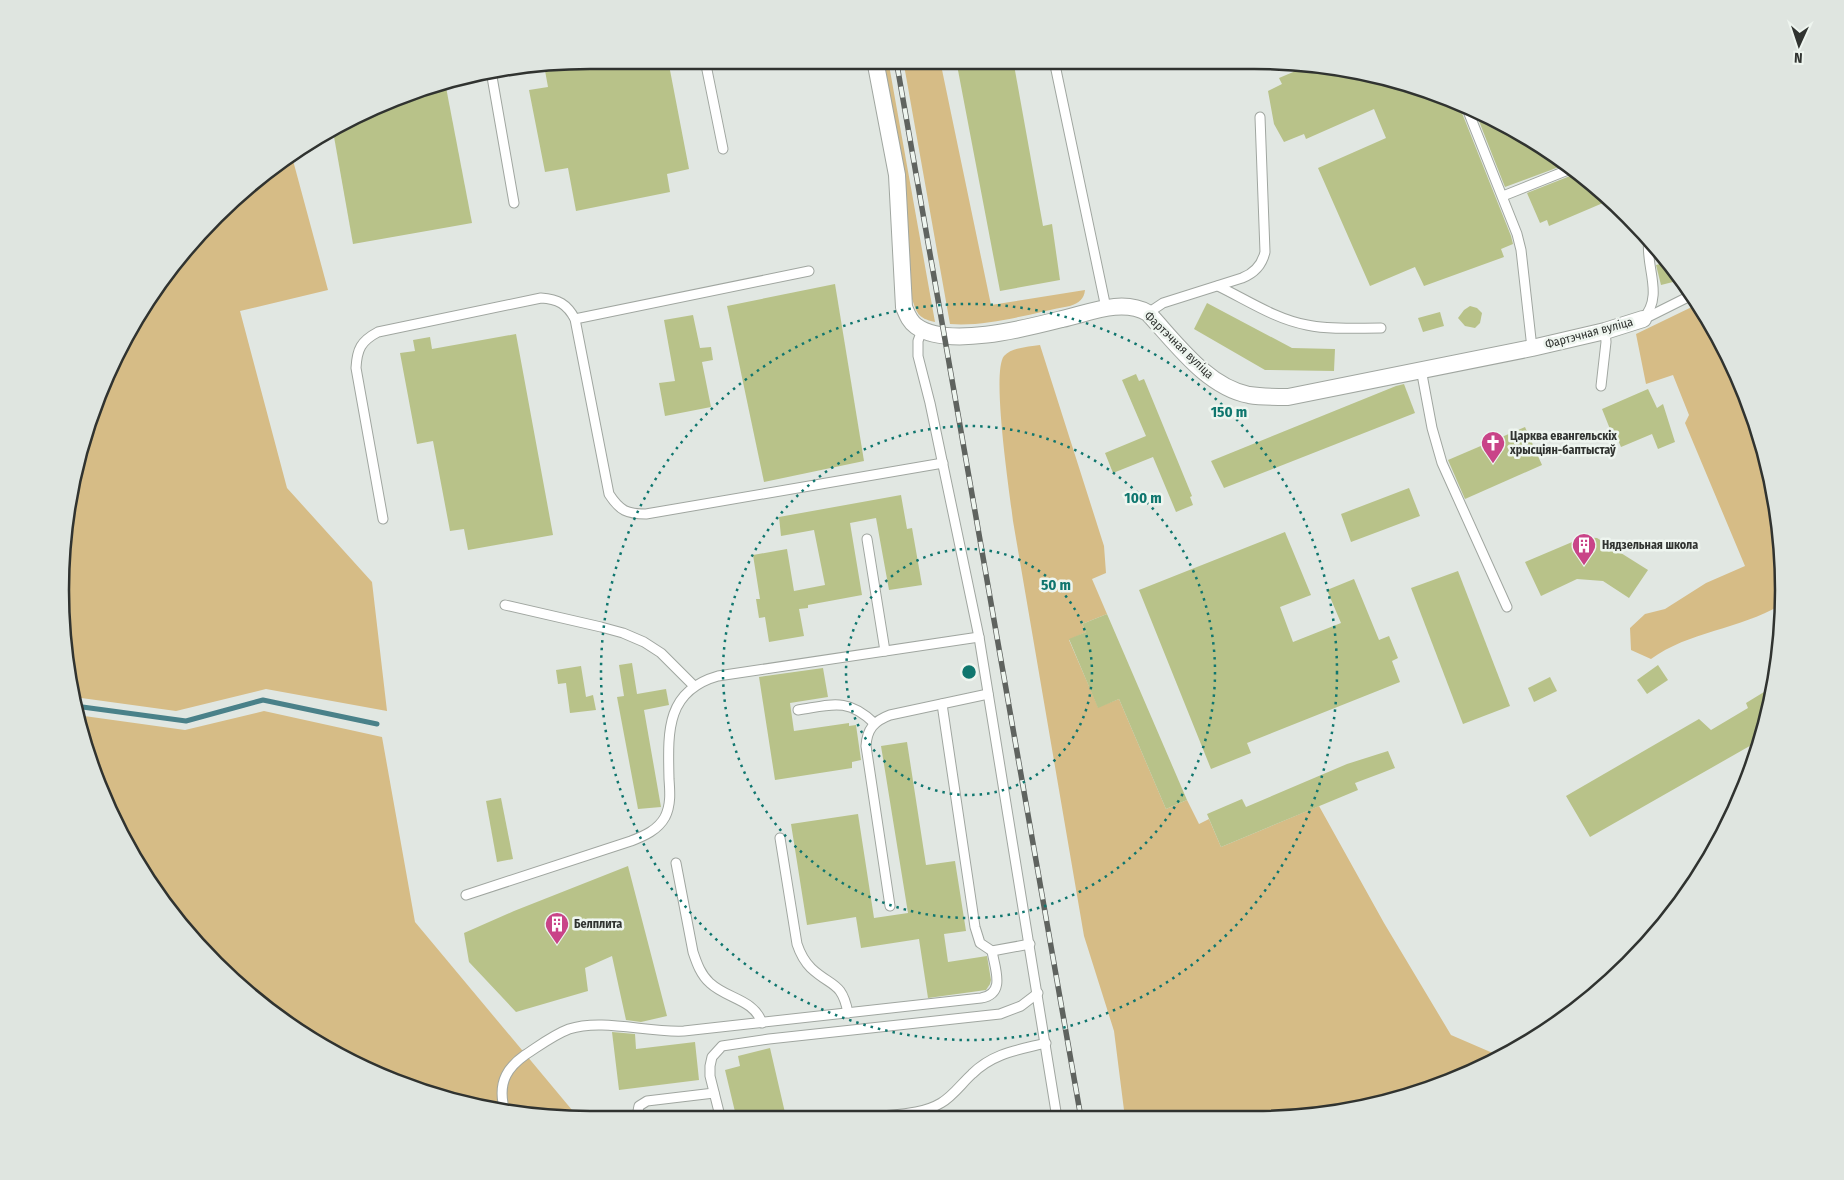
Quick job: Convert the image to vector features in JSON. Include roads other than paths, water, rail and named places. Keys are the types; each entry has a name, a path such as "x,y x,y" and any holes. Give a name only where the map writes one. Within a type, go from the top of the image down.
{"street":[{"path":"877,69 897,176 904,307 914,325 922,330"},
{"name":"Фартэчная вуліца","path":"922,330 944,336 973,336 1054,321 1106,308 1130,306 1148,313 1207,375 1227,387 1248,395 1288,397 1532,348 1605,331 1643,319"}],"lane":[{"path":"707,69 723,149"},
{"path":"1056,69 1106,308"},
{"path":"492,78 514,203"},
{"path":"1470,116 1517,234 1521,250 1532,348"},
{"path":"1148,313 1163,303 1250,275 1260,266 1265,252 1260,117"},
{"path":"1503,196 1564,171"},
{"path":"1643,319 1652,307 1653,299 1649,250"},
{"path":"575,319 809,271"},
{"path":"1218,286 1276,316 1294,322 1325,328 1381,328"},
{"path":"383,519 356,368 356,356 360,346 378,332 541,298 553,298 563,303 575,319 609,494 615,504 623,511 634,514 646,514 943,463"},
{"path":"1643,319 1686,299"},
{"path":"922,330 918,340 918,356 930,403 979,637 1056,1111"},
{"path":"1601,386 1606,342 1605,331"},
{"path":"1421,369 1432,428 1442,463 1507,607"},
{"path":"867,539 885,651"},
{"path":"505,605 601,627 644,642 661,653 694,686"},
{"path":"466,895 631,841 646,835 657,827 664,818 670,794 668,740 670,723 684,695 706,679 979,637"},
{"path":"890,906 866,746 869,729 874,723 890,715 988,694"},
{"path":"942,704 974,927 980,943 992,951 1030,944"},
{"path":"798,710 842,705 859,710 874,723"},
{"path":"780,838 797,944 801,956 812,968 835,985 846,1002 848,1013"},
{"path":"676,863 697,964 703,975 712,984 752,1006 758,1012 762,1023"},
{"path":"503,1103 502,1085 505,1076 515,1062 567,1030 579,1027 605,1026 658,1031 684,1031 988,997 993,994 998,983 992,951"},
{"path":"719,1111 710,1066 712,1057 722,1046 768,1039 1000,1014 1021,1006 1038,993"},
{"path":"912,1111 931,1108 942,1103 971,1074 993,1057 1003,1053 1046,1044"},
{"path":"638,1111 639,1106 647,1101 714,1093"}],"waterway":[{"path":"83,707 186,721 263,700 377,724"}],"railway":[{"path":"898,69 1080,1111"}],"place":[{"name":"Царква евангельскіх хрысціян-баптыстаў","path":"1493,464"},
{"name":"Нядзельная школа","path":"1584,566"},
{"name":"Белплита","path":"557,945"}]}
